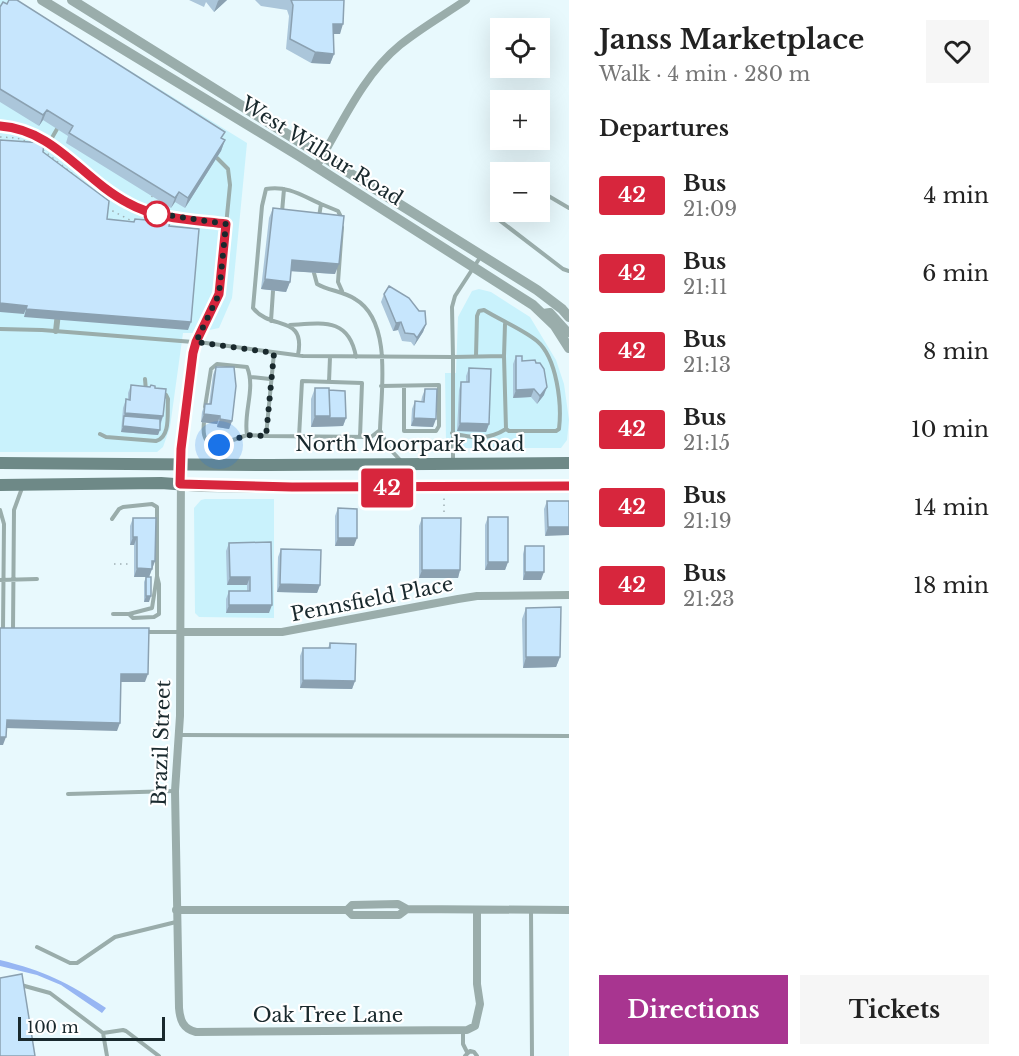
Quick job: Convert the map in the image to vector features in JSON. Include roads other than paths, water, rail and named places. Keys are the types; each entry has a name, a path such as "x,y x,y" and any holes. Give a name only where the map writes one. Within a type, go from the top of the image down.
{"main road":[{"name":"North Moorpark Road","path":"0,463 569,463"},
{"path":"0,486 98,483 292,487 569,486"}],"street":[{"name":"West Wilbur Road","path":"42,0 316,167 543,313 555,326 569,348"},
{"name":"West Wilbur Road","path":"72,0 547,296 569,317"},
{"path":"316,167 367,81 386,59 400,45 466,0"},
{"path":"56,331 59,303"},
{"path":"543,313 550,312 569,333"},
{"name":"Brazil Street","path":"181,464 179,735 174,791 179,1008 182,1024"},
{"name":"Pennsfield Place","path":"181,632 282,632 458,598 569,595"},
{"path":"176,910 346,910 352,915 399,915 407,909 569,910"},
{"name":"Oak Tree Lane","path":"182,1024 188,1030 196,1032 463,1030 475,1026 480,1004 477,984 477,910"}],"lane":[{"path":"0,126 27,131 49,143 108,191 128,203 154,213 226,224"},
{"path":"49,143 57,129"},
{"path":"181,464 193,353 219,294 230,175 224,163 217,158"},
{"path":"342,292 338,282 343,222 338,211 291,190 276,187 266,189 262,206 253,309 266,320 290,325 321,323 340,328 348,334 353,343 356,357"},
{"path":"281,220 284,189"},
{"path":"550,197 569,208"},
{"path":"319,224 321,204"},
{"path":"502,222 563,269 569,271"},
{"path":"453,463 452,308 455,296 482,255"},
{"path":"314,273 316,284 358,300 372,317 381,340 380,430 388,447 403,464"},
{"path":"271,321 273,291"},
{"path":"476,356 477,316 479,311 484,310 537,341 556,378 560,425 556,431 509,431 506,429"},
{"path":"505,323 506,429"},
{"path":"290,325 298,334 300,344 298,355"},
{"path":"0,329 196,342 274,353 330,357 504,356"},
{"path":"266,436 274,353"},
{"path":"329,382 330,357"},
{"path":"205,412 210,369 217,364 247,367 251,377 245,426 247,435"},
{"path":"251,377 270,379"},
{"path":"100,434 106,437 156,441 164,438 167,397 164,393 147,392 145,379"},
{"path":"299,437 302,381 362,383 360,437"},
{"path":"381,386 439,385 439,426 436,431 404,431 404,386"},
{"path":"204,422 205,439 212,445 219,445 247,435 371,437 380,430"},
{"path":"452,433 482,438 495,436 506,429"},
{"path":"13,630 14,510 24,486"},
{"path":"112,519 123,507 152,504 158,507 157,576 152,608 129,614 113,614"},
{"path":"0,510 4,524 1,580 2,629 21,630"},
{"path":"129,614 133,618 154,617 159,614 157,576"},
{"path":"1,580 37,579"},
{"path":"141,632 181,632"},
{"path":"179,735 569,736"},
{"path":"68,794 174,791"},
{"path":"531,910 532,1056"},
{"path":"37,947 70,963 77,963 115,937 177,922"},
{"path":"19,985 50,993 103,1033 107,1056"},
{"path":"103,1033 123,1029 159,1056"},
{"path":"463,1030 466,1054 474,1052 477,1056"}],"water":[{"path":"0,960 55,978 106,1008 102,1013 61,985 37,975 0,966"}]}
